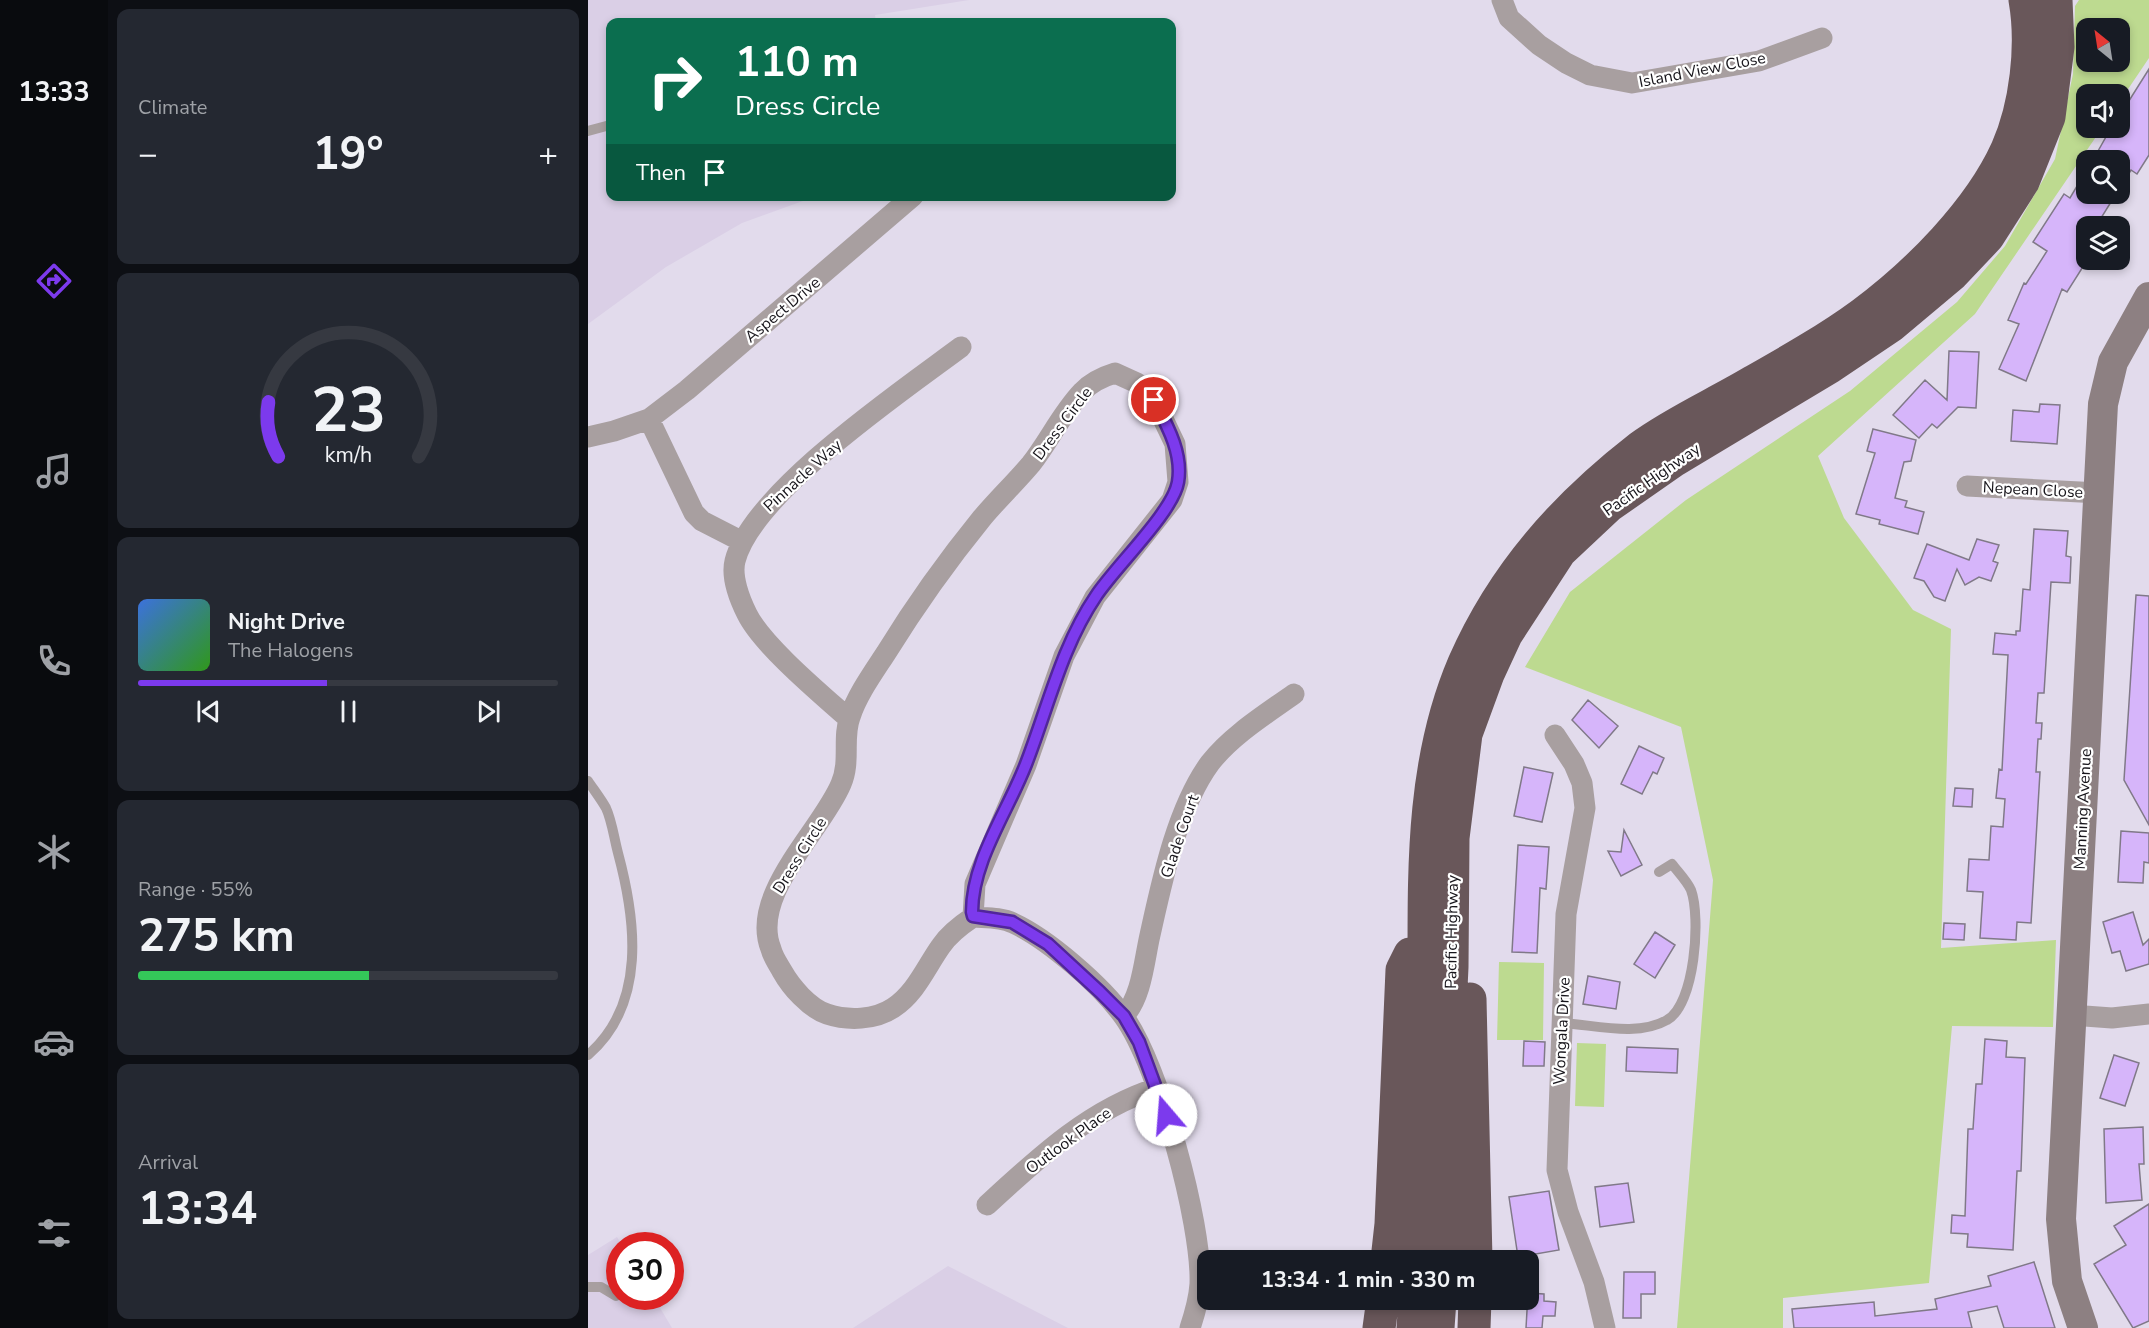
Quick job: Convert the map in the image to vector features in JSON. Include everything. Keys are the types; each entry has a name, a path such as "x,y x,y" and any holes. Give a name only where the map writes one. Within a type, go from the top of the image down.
{"highway":[{"name":"Pacific Highway","path":"1417,1250 1423,1122 1424,922 1431,775 1444,724 1464,663 1495,604 1530,550 1582,494 1644,444 1755,381 1862,314 1931,254 1976,201 2007,149 2026,79 2029,22 2025,0"},
{"name":"Pacific Highway","path":"1444,1250 1445,1113 1452,967 1453,838 1466,734 1488,674 1506,635 1560,552 1609,506 1675,460 1830,367 1891,326 1953,274 1988,237 2023,182 2049,117 2058,47 2056,0"},
{"path":"1388,1250 1402,970 1424,922"},
{"path":"1452,967 1470,993 1477,1205 1476,1250"},
{"path":"1379,1328 1381,1310"},
{"path":"1413,1328 1414,1310"},
{"path":"1437,1328 1439,1310"},
{"path":"1474,1328 1475,1310"}],"street":[{"name":"Island View Close","path":"1502,0 1509,18 1539,45 1590,75 1620,82 1632,83 1759,61 1822,38"},
{"name":"Aspect Drive","path":"588,436 615,431 649,419 687,390 907,201"},
{"name":"Manning Avenue","path":"2084,1328 2067,1281 2061,1219 2103,405 2113,362 2149,297"},
{"name":"Pinnacle Way","path":"849,719 790,665 748,616 738,591 734,565 741,541 761,511 806,469 869,416 960,347"},
{"name":"Dress Circle","path":"1115,373 1145,389 1154,400 1175,444 1178,482 1172,500 1095,597 1064,656 1026,765 975,884 973,916 954,930 912,991 893,1008 873,1016 847,1018 825,1013 805,999 787,979 770,947 768,919 773,893 841,786 848,768 849,719 900,631 945,566 983,516 1038,455 1080,393 1102,377 1115,373"},
{"path":"649,419 694,513 702,520 741,541"},
{"name":"Nepean Close","path":"1967,486 2099,493"},
{"name":"Glade Court","path":"1124,1016 1135,998 1173,845 1199,780 1212,761 1234,739 1294,694"},
{"name":"Wongala Drive","path":"1555,735 1574,764 1582,783 1585,808 1566,914 1557,1170 1568,1212 1594,1282 1605,1328"},
{"path":"973,916 1012,922 1048,944 1124,1016 1139,1042 1157,1088 1184,1181 1199,1262 1197,1307 1190,1328"},
{"path":"2071,1015 2112,1018 2149,1014"},
{"name":"Outlook Place","path":"987,1205 1040,1157 1082,1125 1113,1106 1157,1088"}],"lane":[{"path":"588,131 606,126"},
{"path":"588,781 606,808 626,881 634,950 626,993 606,1039 588,1055"},
{"path":"1563,1023 1642,1029 1669,1020 1682,1006 1692,966 1696,928 1691,890 1672,864 1659,872"},
{"path":"588,1287 601,1287 606,1290"}],"shaded area":[{"path":"588,0 969,0 875,15 875,18 606,18 606,201 803,201 742,223 666,267 588,324"},
{"path":"606,1244 606,1310 661,1310 672,1328 588,1328 588,1255"},
{"path":"948,1266 1068,1328 853,1328"}],"green space":[{"path":"2079,0 2149,0 2149,58 2130,86 2130,84 2076,84 2076,138 2095,138 2087,150 2076,150 2076,166 1975,314 1818,456 1844,518 1913,610 1951,629 1941,948 2056,940 2053,1027 1952,1026 1929,1283 1783,1298 1783,1328 1677,1328 1713,880 1681,727 1525,667 1570,592 1686,500 1850,391 1957,302 2005,246 2055,159 2073,74 2075,6"},
{"path":"1499,962 1544,963 1543,1040 1497,1040"},
{"path":"1577,1043 1606,1044 1604,1107 1575,1106"}],"building":[{"path":"2149,69 2149,155 2137,174 2131,170 2130,172 2130,150 2099,150 2105,138 2130,138 2130,99"},
{"path":"2076,188 2076,204 2110,204 2102,216 2076,216 2076,270 2081,270 2067,292 2062,289 2026,381 1999,369 2019,324 2008,320 2024,283 2026,284 2047,251 2033,242 2064,194 2070,198"},
{"path":"1949,351 1979,352 1976,408 1958,407 1937,428 1932,424 1919,438 1893,415 1925,380 1947,400"},
{"path":"2040,404 2060,405 2057,444 2011,441 2013,410 2039,412"},
{"path":"1873,429 1916,440 1911,461 1904,462 1895,498 1907,501 1905,507 1924,512 1918,534 1879,524 1880,520 1856,514 1875,453 1867,451"},
{"path":"2034,529 2068,531 2066,556 2071,557 2070,583 2051,582 2044,693 2038,693 2036,723 2042,723 2041,739 2038,739 2036,772 2040,772 2031,923 2017,922 2016,940 1980,938 1983,892 1967,891 1969,859 1989,860 1991,826 2003,827 2005,799 1996,798 1999,769 2002,770 2008,655 1993,654 1995,633 2016,635 2016,631 2020,631 2023,589 2030,590"},
{"path":"1977,539 1999,545 1993,561 1998,563 1991,581 1979,577 1965,585 1957,569 1945,601 1934,597 1924,581 1914,578 1927,544 1969,560"},
{"path":"2136,595 2149,596 2149,825 2124,780"},
{"path":"1588,700 1618,726 1599,748 1572,720"},
{"path":"1639,746 1664,758 1657,774 1653,772 1642,794 1621,784"},
{"path":"1524,767 1553,773 1542,822 1514,816"},
{"path":"1955,788 1973,789 1972,807 1953,806"},
{"path":"1624,830 1642,865 1621,876 1608,851 1621,852"},
{"path":"2121,831 2149,833 2149,863 2144,862 2143,883 2118,882"},
{"path":"1518,845 1549,847 1546,889 1540,888 1537,953 1512,952"},
{"path":"2133,912 2143,945 2149,939 2149,964 2126,971 2120,951 2112,953 2103,922"},
{"path":"1944,923 1965,924 1964,940 1943,939"},
{"path":"1655,932 1675,945 1655,978 1634,964"},
{"path":"1588,976 1620,982 1616,1009 1583,1004"},
{"path":"1985,1039 2007,1041 2006,1057 2025,1058 2021,1171 2017,1171 2013,1250 1967,1247 1968,1234 1951,1233 1952,1215 1965,1216 1968,1129 1973,1129 1976,1084 1982,1084"},
{"path":"1524,1041 1545,1042 1544,1066 1523,1066"},
{"path":"1627,1047 1678,1049 1677,1073 1626,1071"},
{"path":"2114,1055 2139,1063 2125,1106 2100,1098"},
{"path":"2143,1127 2144,1164 2139,1164 2142,1200 2106,1203 2104,1129"},
{"path":"1628,1183 1634,1222 1600,1227 1595,1187"},
{"path":"1549,1191 1559,1250 1539,1253 1539,1250 1517,1250 1509,1197"},
{"path":"2149,1204 2149,1321 2133,1328 2094,1264 2126,1245 2114,1226"},
{"path":"2034,1262 2055,1328 2004,1328 1997,1306 1968,1312 1972,1328 1794,1328 1792,1309 1874,1302 1875,1316 1937,1309 1935,1299 1991,1286 1988,1276"},
{"path":"1624,1272 1655,1272 1655,1294 1641,1294 1641,1318 1623,1318"},
{"path":"1539,1294 1544,1294 1544,1301 1556,1302 1555,1316 1543,1316 1542,1328 1526,1328 1527,1310 1539,1310"}],"route":[{"path":"1154,400 1175,444 1178,482 1172,500 1109,577 1079,624 1064,656 1026,765 975,884 972,912 973,916 1012,922 1048,944 1088,979 1124,1016 1139,1042 1166,1115"}]}
